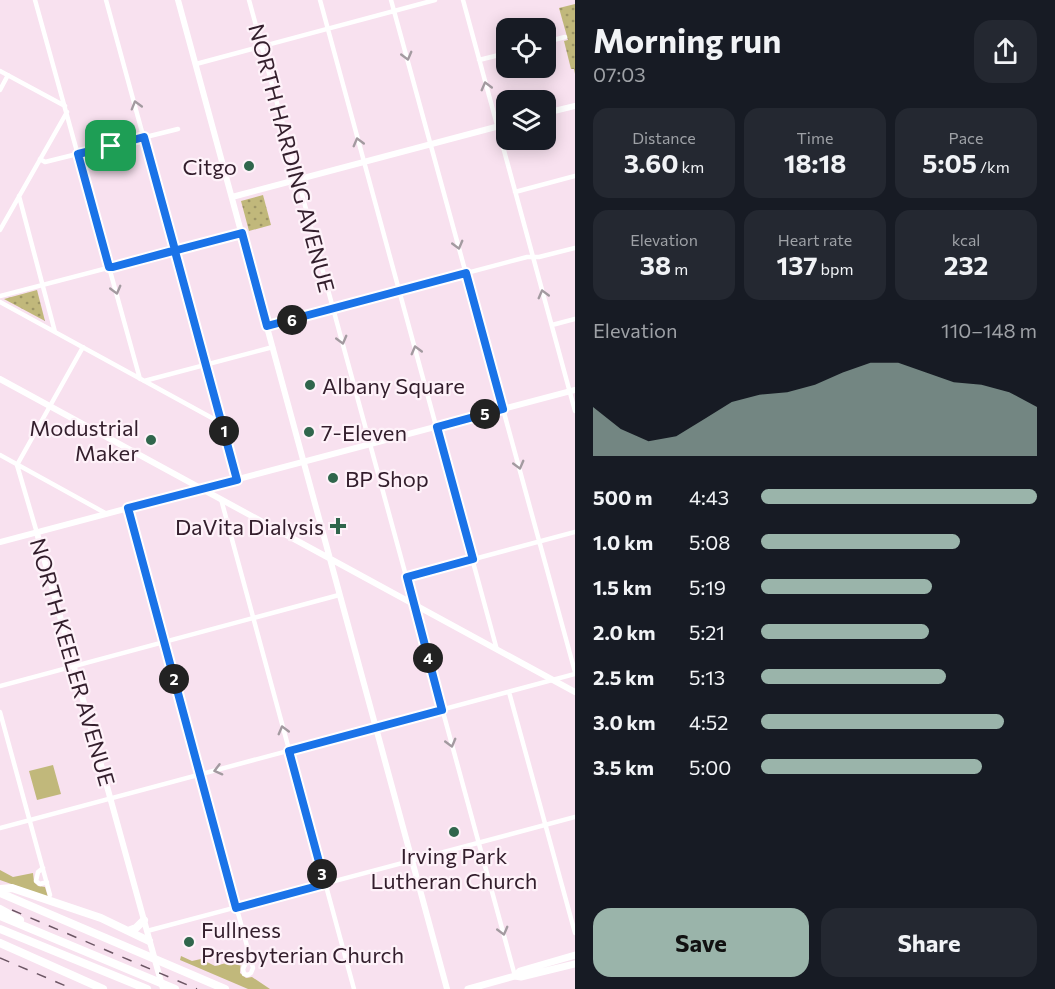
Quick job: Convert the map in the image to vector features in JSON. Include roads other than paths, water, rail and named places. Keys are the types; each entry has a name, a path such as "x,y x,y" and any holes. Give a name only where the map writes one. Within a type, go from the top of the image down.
{"highway":[{"path":"0,891 12,888 101,918 149,940"},
{"path":"0,891 225,989"},
{"path":"0,909 33,929"},
{"path":"0,916 175,989"},
{"path":"128,931 136,928 144,920"},
{"path":"0,929 147,989"},
{"path":"0,943 103,989"}],"main road":[{"path":"178,0 447,989"},
{"path":"556,111 575,106"},
{"path":"232,197 496,127"},
{"path":"0,379 575,692"},
{"path":"0,543 572,390"},
{"name":"NORTH KEELER AVENUE","path":"37,533 163,989"},
{"path":"515,976 520,971 575,955"},
{"path":"468,989 515,976 521,977 575,964"}],"street":[{"path":"35,0 142,380"},
{"path":"106,0 237,480"},
{"name":"NORTH HARDING AVENUE","path":"249,0 515,976"},
{"path":"320,0 497,650"},
{"path":"0,828 575,673 392,0"},
{"path":"196,64 435,0"},
{"path":"463,0 496,119"},
{"path":"556,39 565,37"},
{"path":"480,60 496,55"},
{"path":"0,71 66,106"},
{"path":"0,90 8,75"},
{"path":"0,230 67,112"},
{"path":"40,159 45,162 178,129"},
{"path":"504,150 572,390 575,411"},
{"path":"515,192 575,176"},
{"path":"19,196 55,332"},
{"path":"0,296 242,233"},
{"path":"267,326 466,273 575,248"},
{"path":"0,302 223,424"},
{"path":"552,325 575,319"},
{"path":"17,465 82,347"},
{"path":"142,380 273,347"},
{"path":"0,455 107,514"},
{"name":"NORTH KEELER AVENUE","path":"17,465 37,533"},
{"path":"220,499 354,989"},
{"path":"128,508 249,956"},
{"path":"407,577 575,532"},
{"path":"0,686 339,595"},
{"path":"509,692 575,933"},
{"path":"0,712 50,895"},
{"path":"147,931 575,817"},
{"path":"43,868 35,878 40,884 47,882"}],"railway":[{"path":"12,910 197,989"},
{"path":"0,958 73,989"}],"place":[{"name":"Citgo","path":"249,166"},
{"name":"Albany Square","path":"310,385"},
{"name":"7-Eleven","path":"309,432"},
{"name":"Modustrial Maker","path":"151,440"},
{"name":"BP Shop","path":"333,478"},
{"name":"DaVita Dialysis","path":"338,526"},
{"name":"Irving Park Lutheran Church","path":"454,832"},
{"name":"Fullness Presbyterian Church","path":"189,942"}]}
